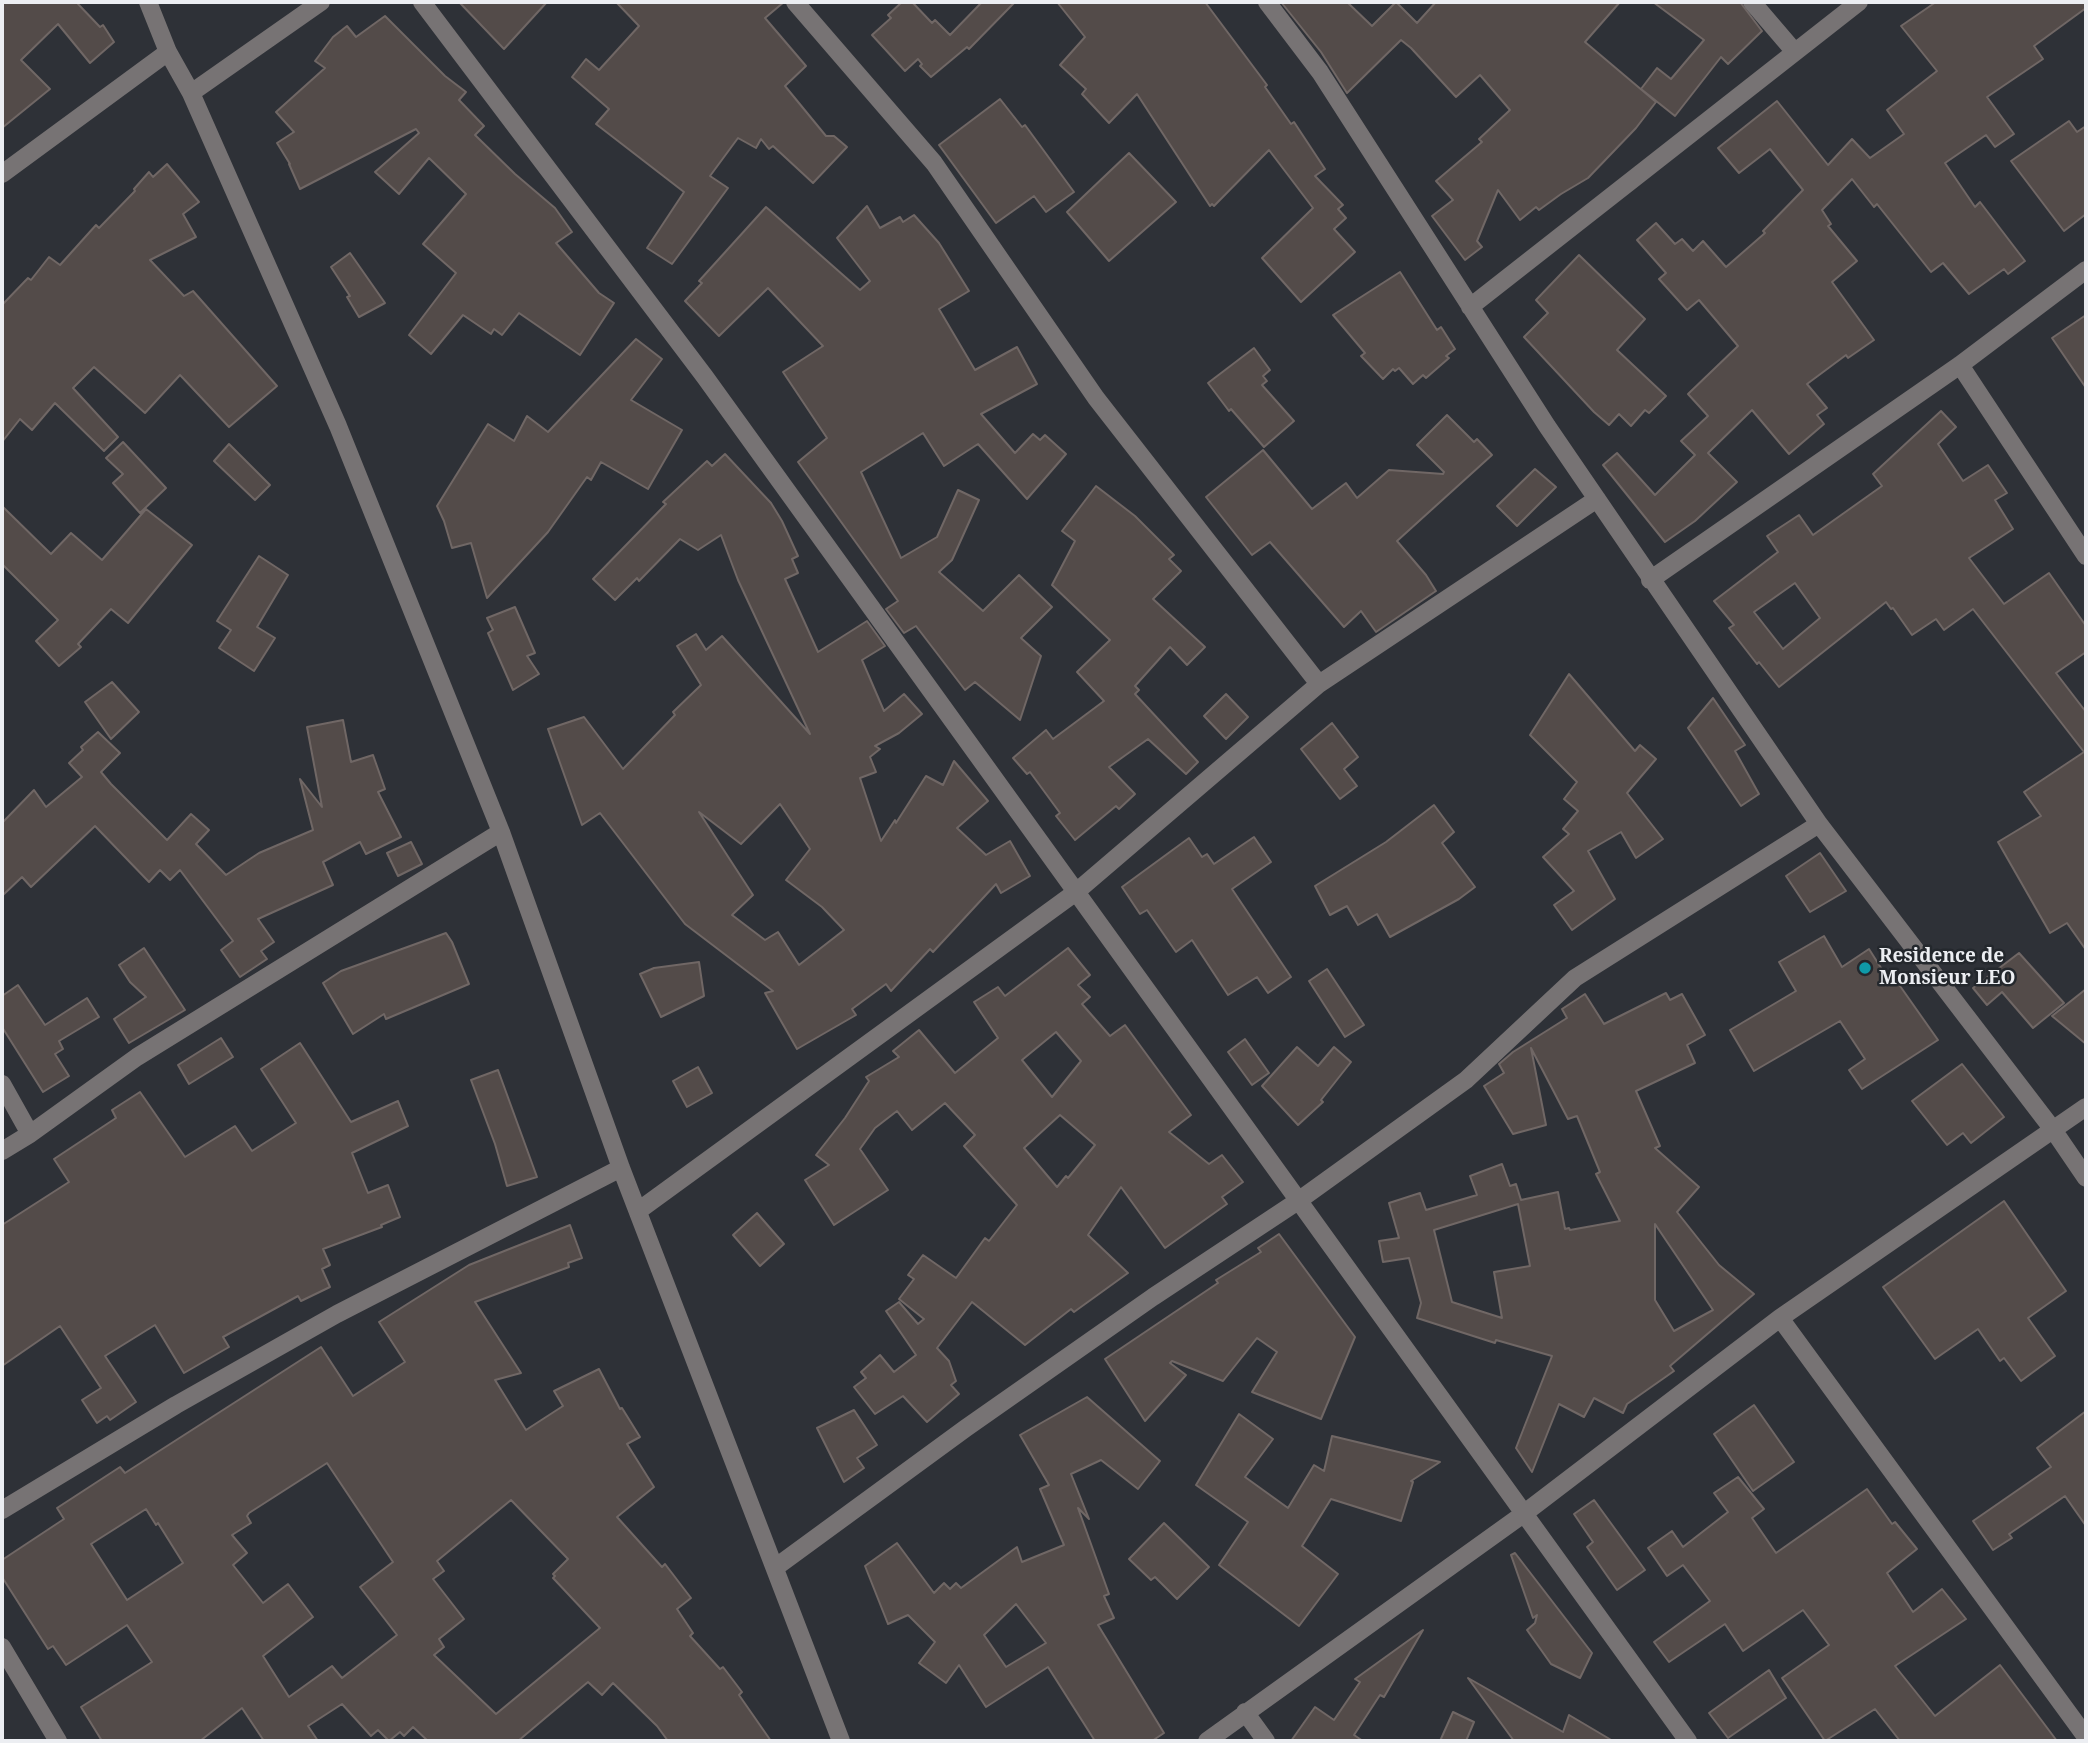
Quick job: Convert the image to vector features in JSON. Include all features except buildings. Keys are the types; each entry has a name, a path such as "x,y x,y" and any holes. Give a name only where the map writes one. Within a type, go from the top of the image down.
{"street":[{"path":"148,2 168,52 191,93 338,426 501,832 621,1168 776,1567 839,1741"},
{"path":"191,93 321,2"},
{"path":"422,2 705,377 1522,1515 1688,1741"},
{"path":"795,2 934,163 1096,398 1319,684"},
{"path":"1267,2 1320,72 1469,307 1650,580 1819,824 2054,1131 2086,1178"},
{"path":"1752,2 1794,51"},
{"path":"1469,307 1859,2"},
{"path":"2,174 168,52"},
{"path":"1650,580 1960,365 2086,270"},
{"path":"1960,365 2086,556"},
{"path":"638,1211 1076,892 1319,684 1597,499"},
{"path":"776,1567 966,1428 1153,1297 1298,1201 1466,1080 1575,978 1819,824"},
{"path":"2,1151 30,1134 136,1057 501,832"},
{"path":"2,1084 30,1134"},
{"path":"1207,1741 1522,1515 1780,1318 2086,1107"},
{"path":"2,1510 176,1405 337,1314 621,1168"},
{"path":"1780,1318 2086,1737"},
{"path":"2,1647 58,1741"},
{"path":"1245,1712 1266,1741"}],"place":[{"name":"Residence de Monsieur LEO","path":"1865,968"}]}
